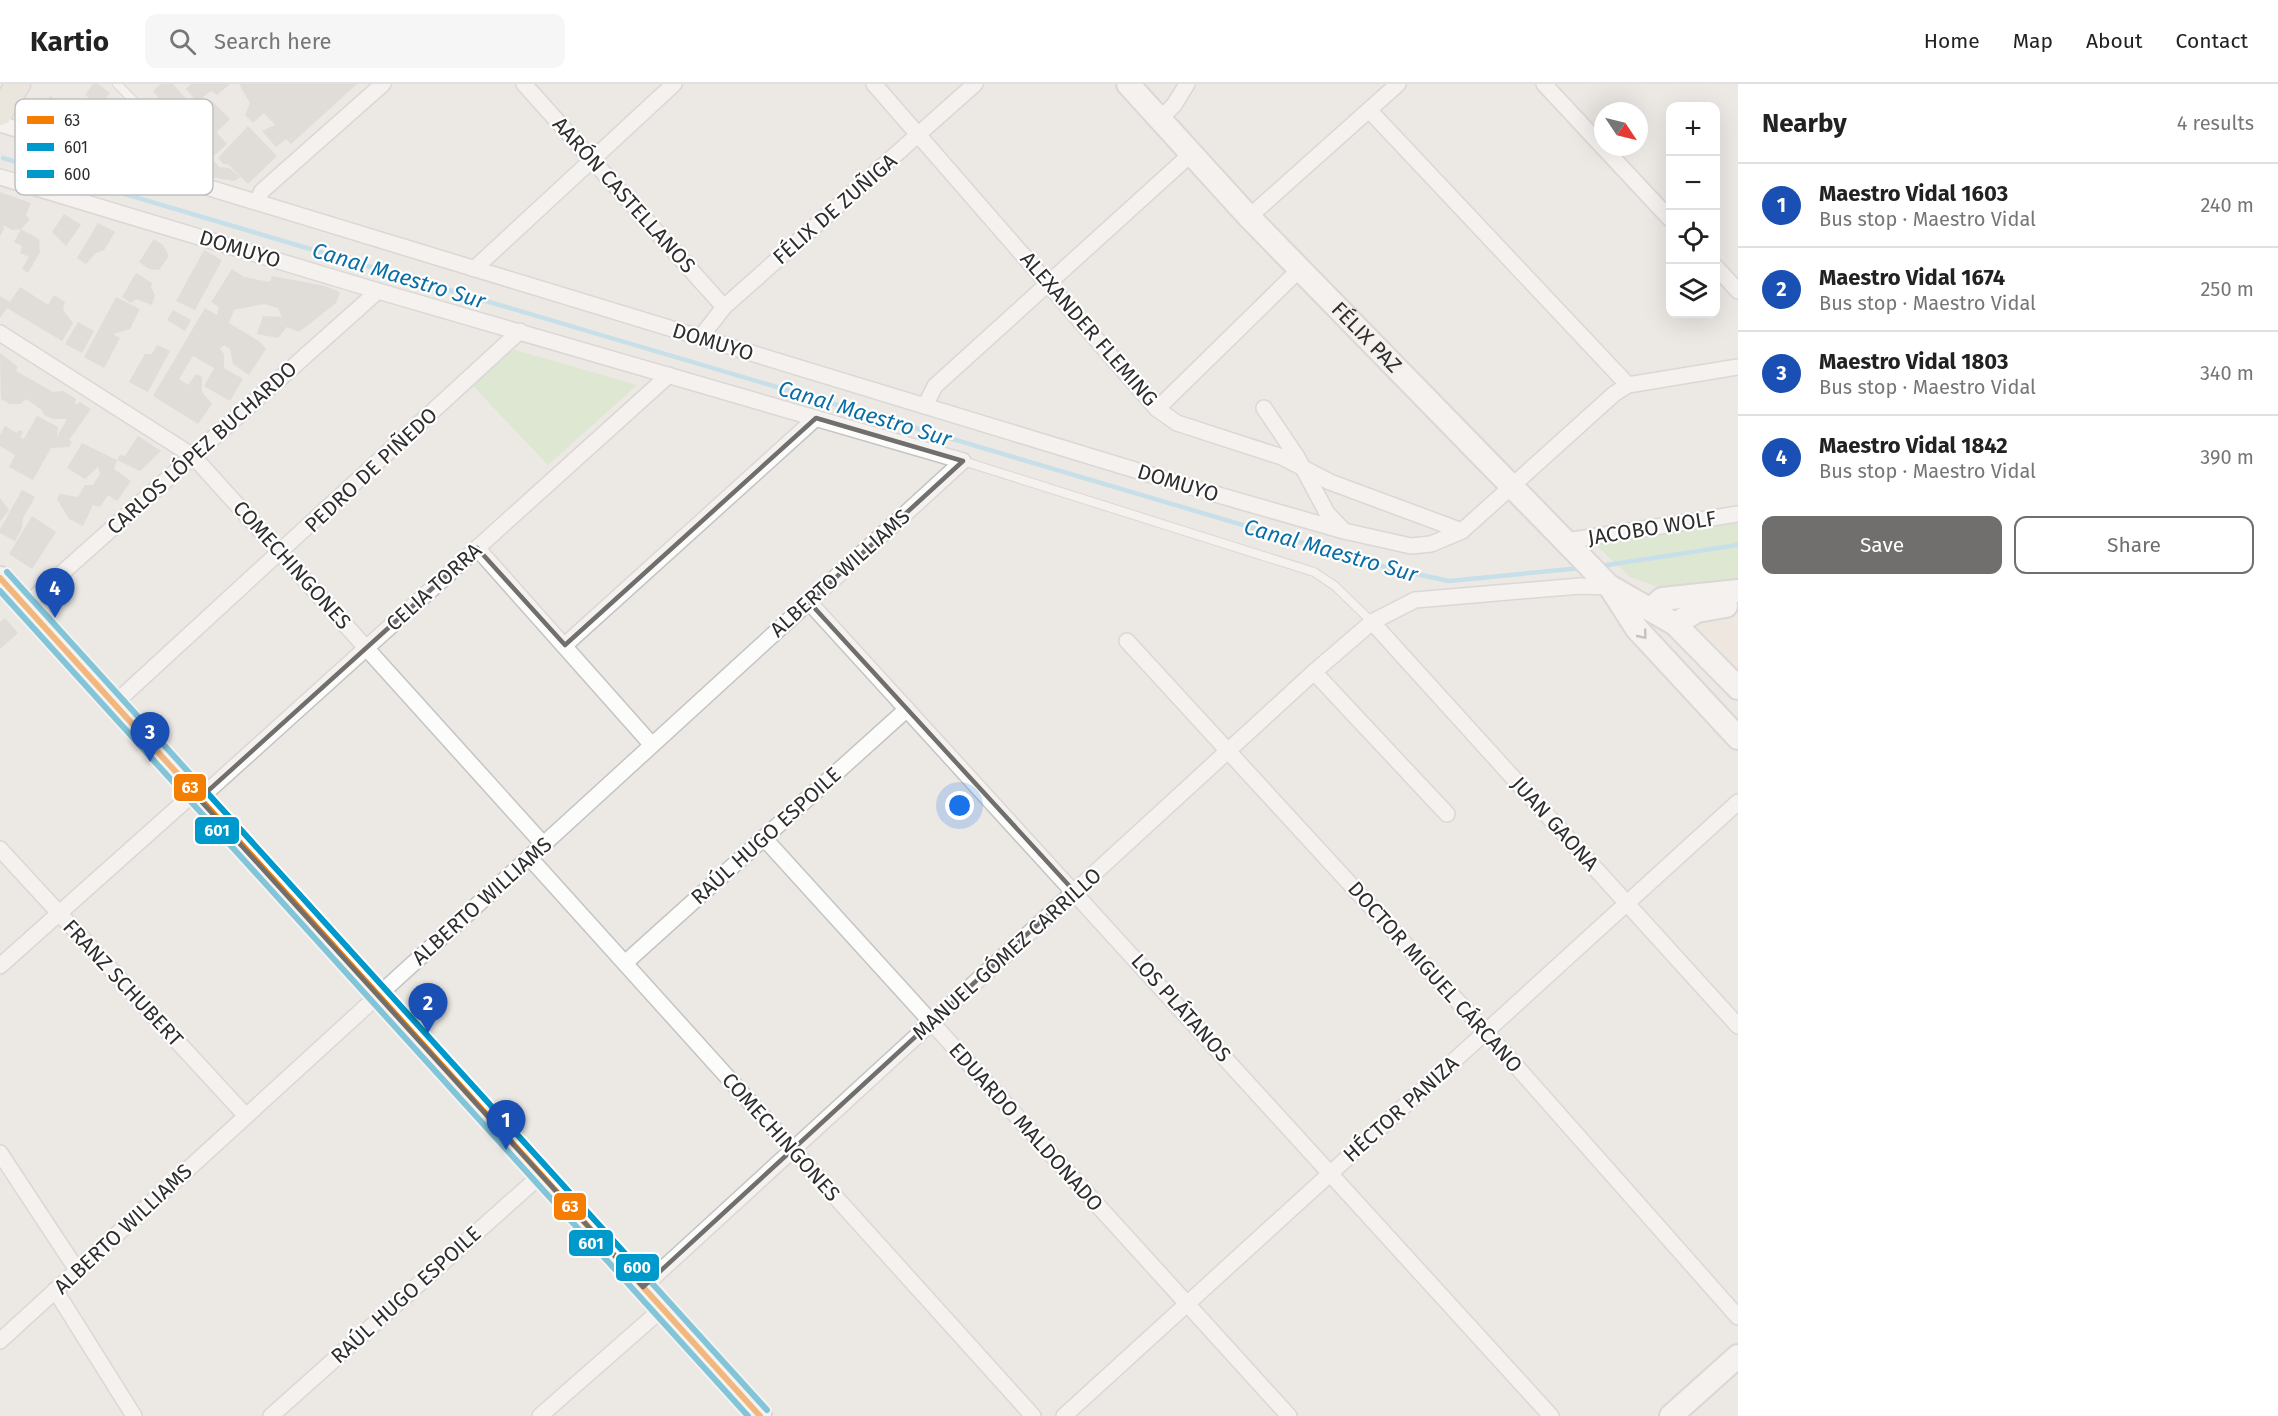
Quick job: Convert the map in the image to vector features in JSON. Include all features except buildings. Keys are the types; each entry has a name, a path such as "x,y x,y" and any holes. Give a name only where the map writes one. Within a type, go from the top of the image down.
{"main road":[{"path":"0,113 18,84"},
{"name":"FÉLIX PAZ","path":"1128,84 1249,217 1610,587 1637,629 1738,738"},
{"path":"0,578 380,994 758,1415"},
{"name":"FÉLIX PAZ","path":"1610,587 1675,624 1738,688"},
{"path":"1652,609 1662,599 1738,591"},
{"path":"1675,624 1707,608 1738,605"},
{"path":"1671,1416 1738,1356"}],"street":[{"path":"257,201 262,191 383,84"},
{"name":"AARÓN CASTELLANOS","path":"524,84 724,307"},
{"path":"474,269 674,84"},
{"name":"ALEXANDER FLEMING","path":"874,84 1049,282 1156,409 1177,423 1282,457 1330,482 1462,531"},
{"name":"FÉLIX DE ZUÑIGA","path":"700,338 724,307 975,84"},
{"path":"1160,119 1174,105 1187,84"},
{"path":"1249,217 1398,84"},
{"path":"1544,84 1666,214"},
{"path":"1369,110 1628,385"},
{"name":"DOMUYO","path":"0,124 15,128"},
{"path":"925,406 935,386 1191,154"},
{"name":"DOMUYO","path":"0,177 15,182"},
{"name":"DOMUYO","path":"213,188 700,338 1344,531 1411,546 1431,544 1462,531"},
{"name":"DOMUYO","path":"60,195 378,291 963,461"},
{"path":"1156,409 1300,269"},
{"path":"1720,271 1738,291"},
{"name":"CARLOS LÓPEZ BUCHARDO","path":"25,606 378,291"},
{"name":"PEDRO DE PIÑEDO","path":"114,704 281,554 520,331"},
{"name":"COMECHINGONES","path":"0,333 193,456 544,845"},
{"path":"1462,531 1614,394 1628,385 1738,367"},
{"name":"CELIA TORRA","path":"0,966 366,648 669,375"},
{"path":"1264,408 1303,467 1327,513 1344,531"},
{"path":"565,645 816,418"},
{"name":"ALBERTO WILLIAMS","path":"3,1332 55,1290 963,461"},
{"name":"JACOBO WOLF","path":"1566,541 1738,514"},
{"path":"477,548 652,745"},
{"name":"MANUEL GÓMEZ CARRILLO","path":"643,1287 1314,672 1372,622 1415,600 1581,586 1610,587"},
{"name":"LOS PLÁTANOS","path":"809,602 1551,1416"},
{"name":"JUAN GAONA","path":"1372,622 1738,1026"},
{"name":"DOCTOR MIGUEL CÁRCANO","path":"1127,641 1486,1032 1738,1317"},
{"path":"1314,672 1447,814"},
{"name":"RAÚL HUGO ESPOILE","path":"625,963 907,709"},
{"name":"HÉCTOR PANIZA","path":"1064,1416 1738,802"},
{"name":"EDUARDO MALDONADO","path":"764,838 1289,1416"},
{"name":"FRANZ SCHUBERT","path":"0,849 246,1116"},
{"name":"COMECHINGONES","path":"529,857 1033,1416"},
{"path":"0,1153 77,1270"},
{"name":"RAÚL HUGO ESPOILE","path":"271,1416 541,1174"},
{"path":"55,1290 134,1416"},
{"path":"540,1416 663,1308"}],"lane":[{"path":"117,84 132,99"},
{"path":"963,461 1314,572 1335,586 1372,622"}],"highlighted area":[{"path":"816,418 963,461 809,602 1074,891 643,1287 199,799 477,548 565,645"}],"shaded area":[{"path":"1738,620 1738,671 1696,624"}],"green space":[{"path":"512,349 637,385 548,465 472,385"},
{"path":"1738,521 1738,582 1667,590 1630,577 1594,543"}],"waterway":[{"name":"Canal Maestro Sur","path":"3,158 15,162"},
{"name":"Canal Maestro Sur","path":"128,195 1388,568 1449,581 1581,568"},
{"name":"Canal Maestro Sur","path":"1601,566 1738,545"}],"transit line":[{"name":"600","path":"7,572 767,1410"},
{"name":"63","path":"0,578 760,1416"},
{"name":"601","path":"0,591 748,1416"}],"place":[{"name":"Maestro Vidal 1842","path":"55,618"},
{"name":"Maestro Vidal 1803","path":"150,762"},
{"name":"Maestro Vidal 1674","path":"428,1033"},
{"name":"Maestro Vidal 1603","path":"506,1150"}]}
